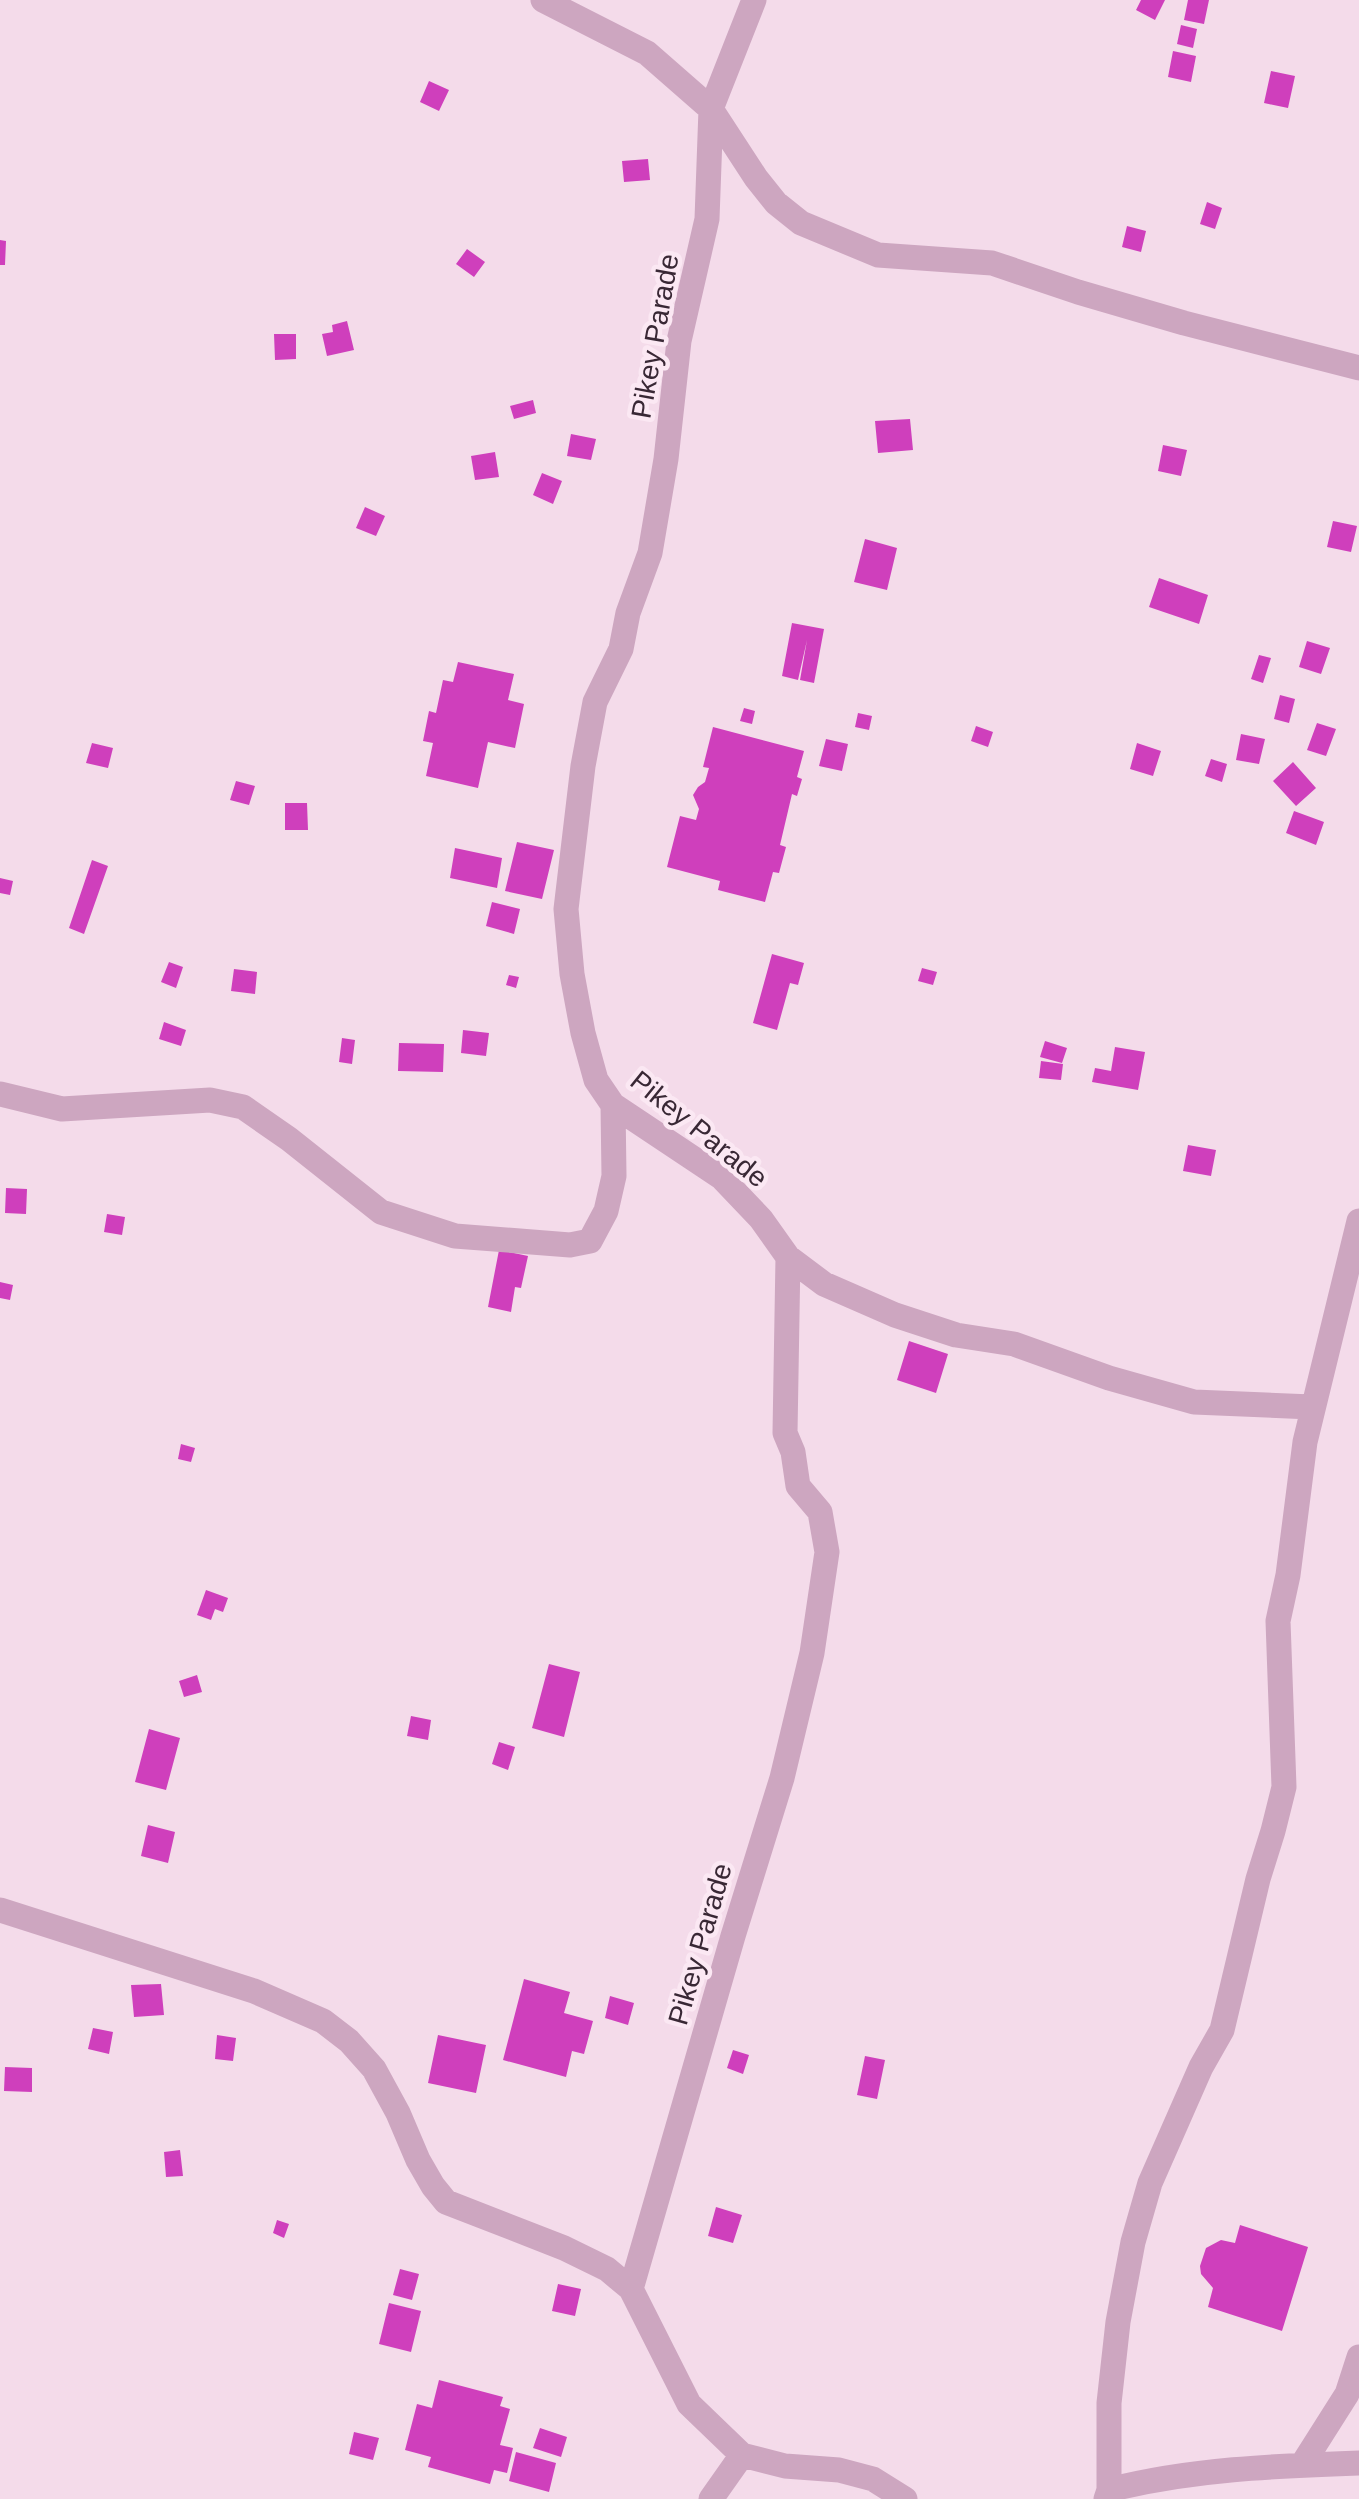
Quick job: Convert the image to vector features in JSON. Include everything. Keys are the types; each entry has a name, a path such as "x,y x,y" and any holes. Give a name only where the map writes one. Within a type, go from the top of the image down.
{"street":[{"path":"543,0 647,53 711,109 756,178 776,203 800,223 878,255 992,262 1184,323 1359,368"},
{"name":"Pikey Parade","path":"631,2290 782,1778 812,1654 827,1552 820,1512 798,1486 785,1433 788,1257 762,1218 721,1178 613,1104 596,1080 572,974 566,909 583,766 596,702 621,648 628,613 650,553 666,460 679,341 707,219 711,109 754,0"},
{"path":"0,1094 62,1109 210,1100 243,1107 381,1212 456,1236 570,1245 590,1241 606,1211 614,1176 613,1104"},
{"path":"1359,1221 1312,1407 1278,1621 1284,1786 1222,2030 1158,2166 1133,2242 1109,2402 1107,2494 1136,2483 1202,2473 1359,2463"},
{"path":"788,1257 824,1284 895,1315 956,1335 1014,1344 1109,1378 1194,1402 1312,1407"},
{"path":"0,1910 254,1992 323,2021 349,2041 374,2070 398,2112 418,2160 446,2202 607,2269 631,2290 690,2404 742,2455 784,2466 839,2470 873,2480 909,2498"},
{"path":"1302,2465 1346,2394 1359,2357"},
{"path":"711,2499 742,2455"}],"building":[{"path":"1141,0 1165,0 1155,20 1136,10"},
{"path":"1188,0 1209,0 1204,24 1184,20"},
{"path":"1181,25 1197,29 1193,48 1177,44"},
{"path":"1173,51 1196,56 1191,82 1168,77"},
{"path":"1271,71 1295,76 1288,108 1264,103"},
{"path":"429,81 449,90 439,111 420,102"},
{"path":"648,159 650,180 624,182 622,161"},
{"path":"1207,202 1222,208 1215,229 1200,224"},
{"path":"1127,226 1146,231 1141,252 1122,247"},
{"path":"0,240 6,241 5,265 0,265"},
{"path":"467,249 485,262 474,277 456,264"},
{"path":"347,321 354,350 327,356 322,334 333,332 332,325"},
{"path":"274,334 296,334 296,359 275,360"},
{"path":"533,400 536,413 514,419 510,406"},
{"path":"910,419 913,450 878,453 875,421"},
{"path":"571,434 596,439 591,460 567,456"},
{"path":"1163,445 1187,450 1181,476 1158,471"},
{"path":"495,452 499,477 475,480 471,456"},
{"path":"542,473 562,481 553,504 533,495"},
{"path":"365,507 385,516 376,536 356,528"},
{"path":"1333,521 1357,526 1351,552 1327,547"},
{"path":"865,539 897,548 887,590 854,582"},
{"path":"1159,578 1208,595 1199,624 1149,607"},
{"path":"792,623 824,629 814,683 800,680 807,640 798,680 782,676"},
{"path":"1307,641 1330,648 1321,674 1299,667"},
{"path":"1259,655 1271,658 1263,683 1251,679"},
{"path":"458,662 514,674 508,700 524,704 515,748 488,742 478,788 426,776 433,743 423,741 429,711 436,713 443,680 453,682"},
{"path":"1280,695 1295,699 1289,723 1274,719"},
{"path":"744,708 755,711 752,724 740,721"},
{"path":"858,713 872,716 869,730 855,727"},
{"path":"1317,723 1336,729 1326,756 1307,750"},
{"path":"976,726 993,732 988,747 971,741"},
{"path":"713,727 804,751 797,777 802,779 797,796 792,794 780,845 786,847 779,873 773,872 765,902 718,890 720,881 667,867 680,816 696,820 699,809 693,795 705,782 709,768 703,767"},
{"path":"1241,734 1265,739 1259,764 1236,760"},
{"path":"826,739 848,744 842,771 819,766"},
{"path":"92,743 113,748 108,768 86,763"},
{"path":"1137,743 1161,751 1153,776 1130,769"},
{"path":"1211,759 1227,764 1222,782 1205,776"},
{"path":"1293,762 1316,788 1296,806 1273,781"},
{"path":"236,781 255,786 249,805 230,800"},
{"path":"285,803 307,803 308,830 285,830"},
{"path":"1294,811 1324,822 1316,845 1286,833"},
{"path":"517,842 554,850 542,899 505,891"},
{"path":"455,848 502,858 497,888 450,878"},
{"path":"92,860 108,866 84,934 69,928"},
{"path":"0,878 13,881 10,895 0,893"},
{"path":"492,902 520,909 514,934 486,926"},
{"path":"772,954 804,963 798,985 790,983 777,1030 753,1023"},
{"path":"169,962 183,967 176,988 161,982"},
{"path":"922,968 937,972 933,985 918,981"},
{"path":"234,969 257,972 255,994 231,991"},
{"path":"509,975 519,977 516,988 506,985"},
{"path":"164,1022 186,1030 181,1046 159,1039"},
{"path":"463,1030 489,1033 486,1056 461,1053"},
{"path":"342,1038 355,1040 352,1064 339,1062"},
{"path":"1045,1041 1067,1048 1062,1063 1040,1057"},
{"path":"399,1043 444,1044 443,1072 398,1071"},
{"path":"1115,1047 1145,1052 1138,1090 1092,1082 1095,1068 1111,1071"},
{"path":"1041,1061 1063,1064 1061,1080 1039,1078"},
{"path":"1188,1145 1216,1150 1211,1176 1183,1171"},
{"path":"6,1188 27,1189 26,1214 5,1213"},
{"path":"107,1214 125,1217 122,1235 104,1232"},
{"path":"499,1250 528,1256 521,1288 515,1287 511,1312 488,1307"},
{"path":"0,1282 13,1285 10,1300 0,1298"},
{"path":"909,1341 948,1354 936,1393 897,1380"},
{"path":"181,1444 195,1448 191,1462 178,1459"},
{"path":"206,1590 228,1598 223,1612 215,1609 211,1620 197,1615"},
{"path":"549,1664 580,1672 564,1737 532,1728"},
{"path":"197,1675 202,1692 184,1697 179,1681"},
{"path":"411,1716 431,1720 428,1740 407,1736"},
{"path":"149,1729 180,1738 166,1790 135,1782"},
{"path":"499,1742 515,1747 508,1770 492,1764"},
{"path":"148,1825 175,1832 168,1863 141,1856"},
{"path":"524,1979 570,1992 564,2013 593,2021 584,2054 572,2051 566,2077 503,2060"},
{"path":"161,1984 164,2015 134,2017 131,1985"},
{"path":"610,1996 634,2003 628,2025 605,2018"},
{"path":"93,2028 113,2032 109,2054 88,2049"},
{"path":"217,2035 236,2038 233,2061 215,2059"},
{"path":"438,2035 486,2045 476,2093 428,2083"},
{"path":"733,2050 749,2055 743,2074 727,2068"},
{"path":"865,2056 885,2060 877,2099 857,2095"},
{"path":"5,2067 32,2068 32,2092 4,2091"},
{"path":"180,2150 183,2176 166,2177 164,2152"},
{"path":"716,2207 742,2215 733,2243 708,2236"},
{"path":"277,2220 289,2224 284,2238 273,2233"},
{"path":"1240,2225 1308,2247 1282,2331 1208,2307 1213,2288 1201,2274 1200,2266 1206,2248 1221,2240 1235,2243"},
{"path":"400,2269 419,2274 412,2300 393,2295"},
{"path":"558,2284 581,2289 575,2316 552,2311"},
{"path":"389,2303 421,2311 411,2352 379,2344"},
{"path":"439,2380 503,2397 500,2406 510,2409 500,2445 513,2448 507,2473 494,2470 490,2484 428,2467 431,2457 405,2450 417,2404 432,2408"},
{"path":"540,2428 567,2437 561,2457 533,2448"},
{"path":"354,2432 379,2438 373,2460 349,2454"},
{"path":"516,2452 556,2463 549,2492 509,2481"}]}
